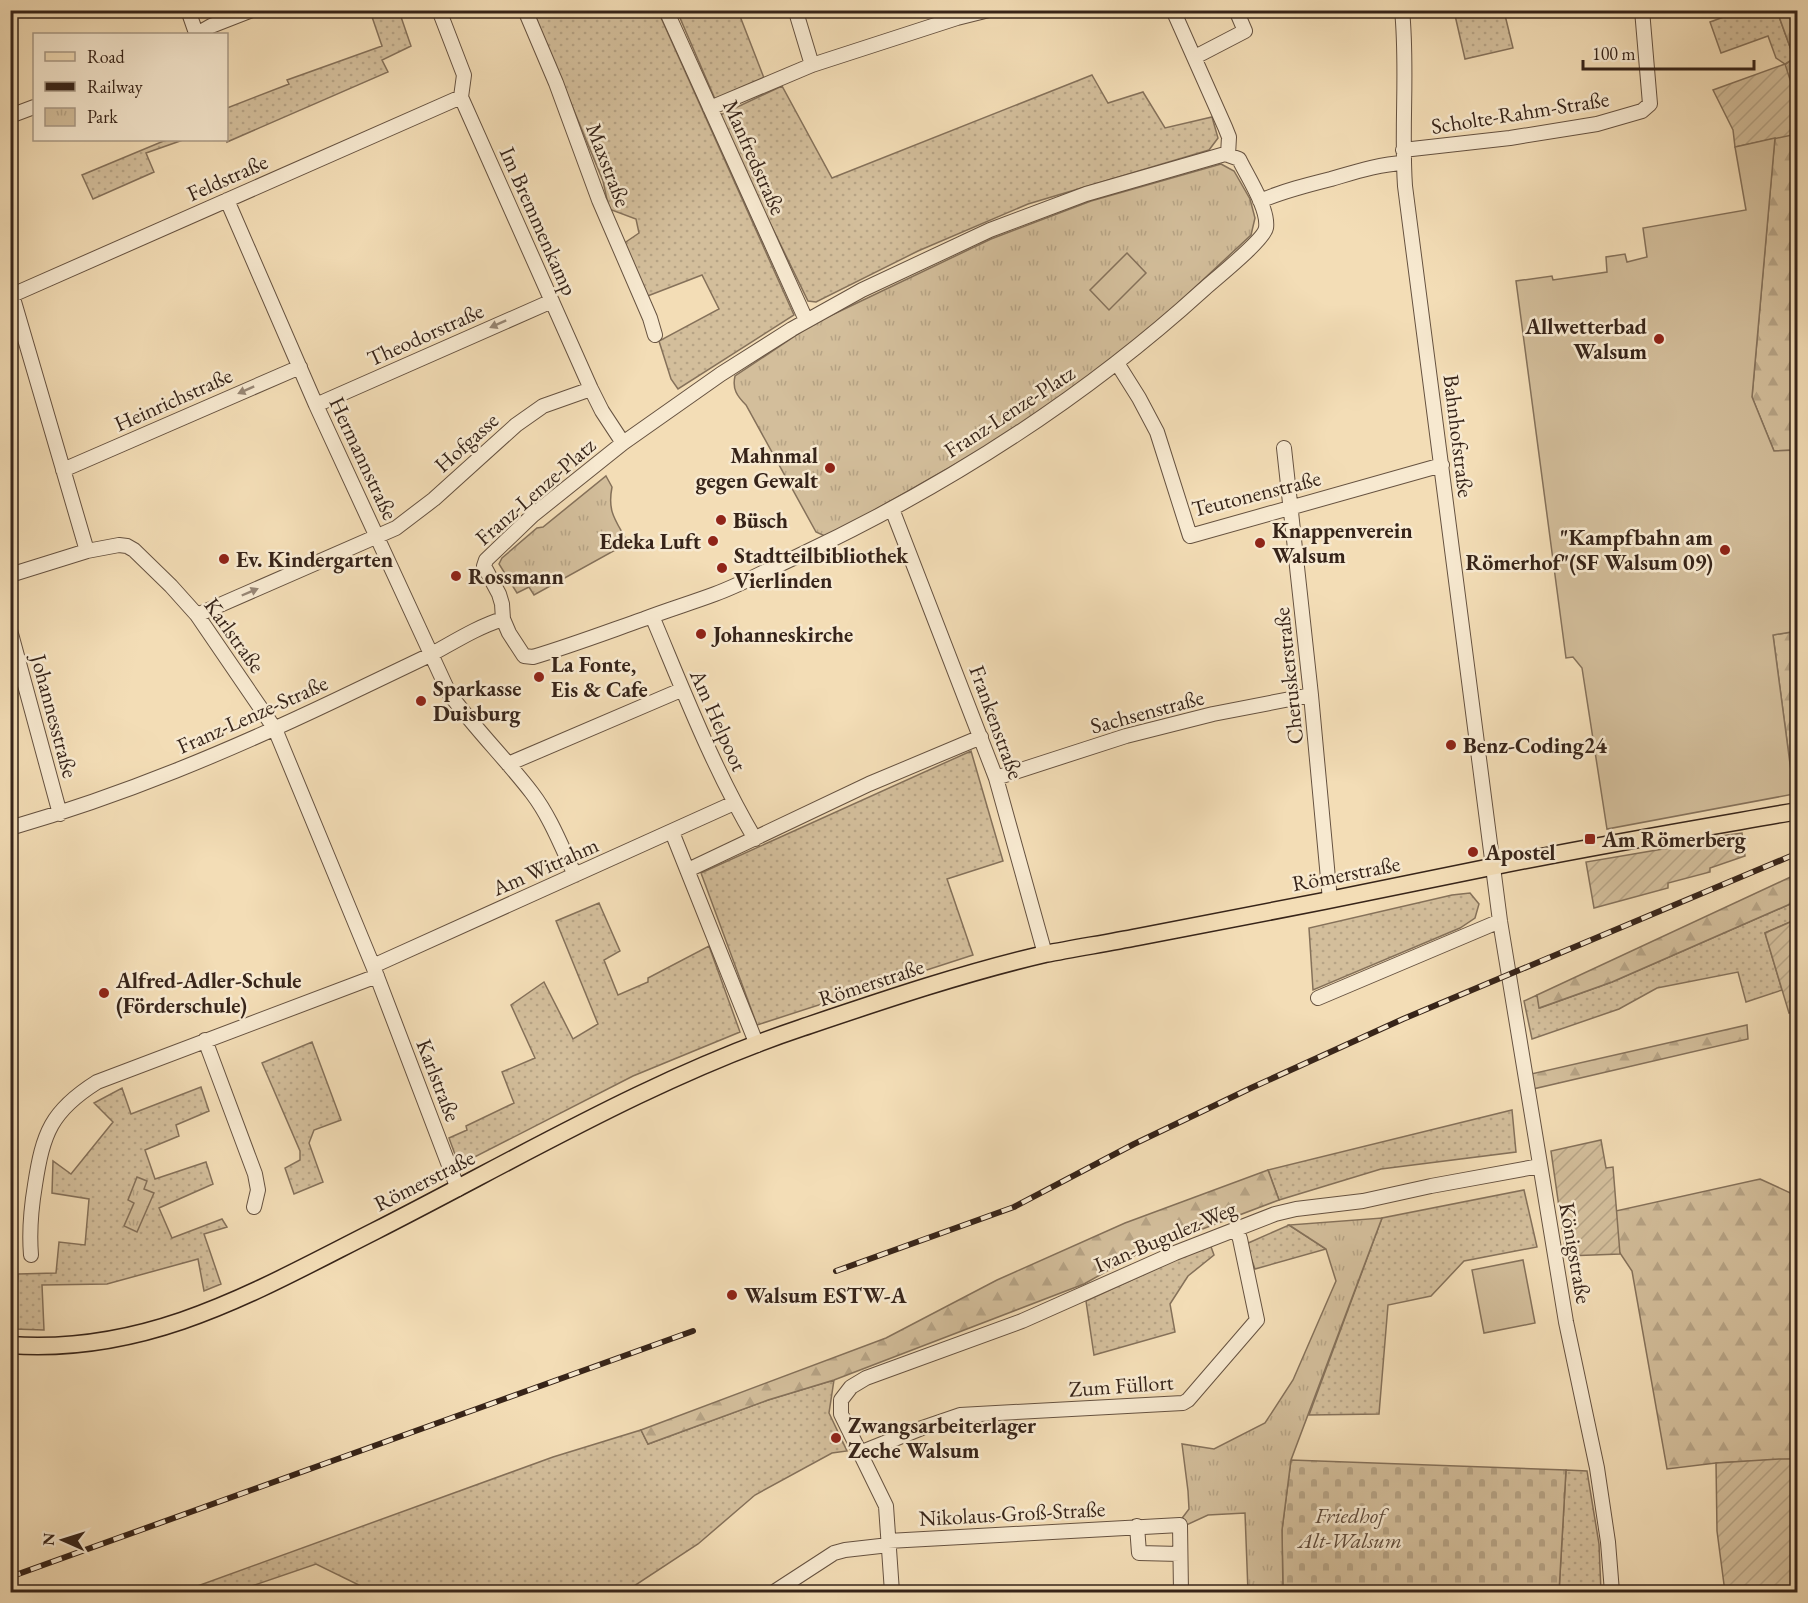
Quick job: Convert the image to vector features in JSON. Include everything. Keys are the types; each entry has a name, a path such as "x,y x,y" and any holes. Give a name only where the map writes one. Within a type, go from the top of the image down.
{"main road":[{"name":"Römerstraße","path":"10,1346 43,1347 95,1343 159,1329 194,1318 242,1298 662,1084 794,1030 965,976 1045,954 1330,900 1493,866 1797,811"}],"street":[{"path":"188,10 196,33"},
{"path":"198,33 252,10"},
{"name":"Im Bremmenkamp","path":"439,10 464,75 461,98 591,389 623,443"},
{"name":"Maxstraße","path":"525,10 655,335"},
{"name":"Manfredstraße","path":"666,10 806,320"},
{"path":"798,10 796,12 812,66"},
{"path":"710,108 812,66 988,10"},
{"path":"1173,10 1229,137 1228,155"},
{"path":"1195,57 1245,31 1236,10"},
{"name":"Bahnhofstraße","path":"1402,10 1406,43 1403,156 1493,866"},
{"name":"Scholte-Rahm-Straße","path":"1403,156 1589,125 1642,111 1650,104 1642,10"},
{"name":"Feldstraße","path":"11,293 461,98"},
{"path":"10,116 33,107"},
{"name":"Franz-Lenze-Platz","path":"1228,155 1239,159 1260,201 1266,226 1265,232 1168,322 1071,397 1003,443 892,509 716,594 551,651 528,657 524,656 517,646 503,620 502,604 484,566 486,560 532,515 623,443 721,374 806,320 862,290 990,230 1086,194 1228,155"},
{"path":"1260,201 1278,193 1389,164 1403,156"},
{"name":"Hermannstraße","path":"227,200 316,405 449,693 469,721 508,764 546,813 575,875"},
{"path":"10,575 87,551 11,293"},
{"name":"Theodorstraße","path":"316,405 552,301"},
{"name":"Teutonenstraße","path":"1117,363 1157,432 1190,536 1442,465"},
{"name":"Heinrichstraße","path":"63,470 300,367"},
{"name":"Hofgasse","path":"197,615 396,528 434,499 492,446 543,406 591,389"},
{"name":"Cheruskerstraße","path":"1284,448 1311,695 1330,900"},
{"name":"Frankenstraße","path":"892,509 996,778 1045,954"},
{"name":"Karlstraße","path":"87,551 119,545 134,550 197,615 275,729 375,971 458,1189"},
{"name":"Am Helpoot","path":"652,616 681,690 734,803 755,839"},
{"name":"Franz-Lenze-Straße","path":"10,828 60,814 171,774 275,729 430,655 488,624 503,620"},
{"name":"Johannesstraße","path":"10,630 60,814"},
{"path":"508,764 681,690"},
{"name":"Sachsenstraße","path":"996,778 1126,736 1213,714 1311,695"},
{"path":"688,870 869,784 981,737"},
{"name":"Am Witrahm","path":"31,1255 31,1209 41,1148 59,1113 77,1095 97,1082 375,971 575,875 734,803"},
{"path":"672,832 757,1045"},
{"name":"Königstraße","path":"1493,866 1566,1322 1597,1468 1608,1542 1612,1593"},
{"path":"1317,998 1500,921"},
{"path":"205,1040 255,1174 258,1190 254,1207"},
{"name":"Ivan-Bugulez-Weg","path":"862,1452 841,1414 841,1400 851,1387 866,1378 1022,1321 1174,1252 1275,1214 1296,1209 1363,1201 1540,1166"},
{"name":"Zum Füllort","path":"862,1452 960,1415 1183,1403 1257,1320 1236,1228"},
{"path":"862,1452 886,1506 892,1593"},
{"name":"Nikolaus-Groß-Straße","path":"774,1593 834,1553 888,1543 1137,1526 1180,1525 1180,1554 1139,1553 1137,1526"},
{"path":"1180,1554 1181,1593"}],"green space":[{"path":"370,11 399,11 411,46 382,60 388,72 227,142 228,108 289,84 287,80 382,46"},
{"path":"533,11 658,11 794,315 678,389 671,379 659,341 719,309 702,275 645,297 623,244 639,233 636,219 609,209 603,181"},
{"path":"677,11 738,11 764,78 715,99"},
{"path":"1454,11 1504,11 1513,48 1465,59"},
{"path":"1740,11 1777,11 1794,58 1785,64 1776,58 1768,36 1721,53 1710,22"},
{"path":"1777,11 1797,11 1797,450 1774,451 1752,397 1781,68 1794,58"},
{"path":"1785,64 1797,101 1797,134 1735,147 1733,130 1713,90"},
{"path":"1092,75 1108,103 1143,92 1165,128 1212,117 1218,138 1209,150 1028,204 918,251 816,302 808,301 718,116 782,86 832,178"},
{"path":"1775,138 1752,397 1774,451 1797,450 1797,631 1773,635 1794,794 1607,829 1582,668 1573,657 1566,658 1516,281 1552,276 1553,280 1607,272 1606,257 1625,254 1627,262 1647,257 1643,228 1746,210 1735,147"},
{"path":"164,141 180,141 146,153 154,172 93,199 82,175"},
{"path":"1221,164 1234,171 1250,199 1255,218 1251,235 1115,362 1026,424 827,537 816,532 746,405 736,392 735,376 813,324 991,239 1091,201"},
{"path":"1127,253 1146,273 1109,310 1090,290"},
{"path":"606,476 612,487 612,510 628,543 534,595 529,587 517,593 499,564 502,558 537,528 543,527"},
{"path":"1797,631 1797,806 1773,635"},
{"path":"971,751 1003,861 947,879 973,955 757,1025 701,873"},
{"path":"1742,833 1745,856 1710,868 1710,872 1668,883 1668,888 1594,908 1586,862 1692,844 1692,840"},
{"path":"1797,874 1797,901 1612,982 1539,1008 1537,995"},
{"path":"1470,893 1479,904 1475,918 1460,928 1313,990 1309,928 1452,895"},
{"path":"1797,901 1797,919 1765,933 1782,990 1746,1002 1738,972 1657,988 1619,1009 1532,1039 1524,1001 1537,995 1540,1008 1612,982"},
{"path":"599,903 620,951 604,960 618,995 648,982 648,978 709,946 740,1032 633,1076 463,1163 457,1160 449,1138 467,1130 466,1126 514,1103 502,1072 535,1058 511,1005 544,982 573,1039 598,1024 556,921"},
{"path":"1797,919 1797,1010 1789,1013 1765,933"},
{"path":"1747,1025 1748,1039 1533,1089 1531,1074"},
{"path":"312,1042 341,1120 314,1130 309,1143 323,1182 294,1194 285,1168 300,1160 300,1151 262,1063"},
{"path":"201,1087 209,1111 176,1125 179,1136 145,1150 155,1179 206,1162 213,1184 159,1208 172,1238 222,1219 227,1227 204,1234 221,1284 204,1291 198,1259 107,1284 42,1285 44,1330 14,1329 18,1274 56,1273 59,1242 85,1245 89,1199 52,1193 53,1161 71,1174 113,1122 94,1103 122,1088 131,1114"},
{"path":"1512,1110 1516,1152 1381,1169 1279,1200 1268,1170"},
{"path":"1601,1140 1606,1168 1613,1167 1620,1254 1566,1256 1551,1151"},
{"path":"1268,1170 1279,1200 1139,1253 1084,1284 834,1380 768,1400 648,1444 641,1430 886,1338 997,1280 1125,1223"},
{"path":"137,1177 147,1181 144,1189 154,1193 137,1232 124,1226 134,1203 128,1200"},
{"path":"1760,1179 1797,1196 1797,1459 1716,1463 1667,1469 1632,1271 1614,1244 1611,1212"},
{"path":"1524,1190 1537,1247 1464,1261 1431,1296 1388,1305 1379,1414 1309,1415 1382,1218"},
{"path":"1382,1218 1291,1460 1282,1530 1283,1592 1248,1592 1245,1513 1208,1515 1182,1527 1180,1521 1189,1509 1182,1444 1214,1449 1265,1423 1293,1380 1336,1281 1326,1249 1289,1225"},
{"path":"1289,1225 1326,1249 1255,1269 1246,1244"},
{"path":"1210,1244 1214,1255 1188,1276 1170,1304 1175,1332 1094,1355 1086,1301"},
{"path":"1523,1260 1535,1323 1484,1333 1472,1270"},
{"path":"834,1380 829,1413 847,1451 832,1453 755,1495 698,1544 625,1592 373,1592 316,1564 234,1592 181,1592 553,1457 641,1430 648,1444 768,1400"},
{"path":"1797,1459 1797,1592 1725,1592 1717,1531 1716,1463"},
{"name":"Friedhof Alt-Walsum","path":"1291,1460 1566,1470 1559,1592 1283,1592 1282,1530"},
{"path":"1566,1470 1587,1471 1599,1544 1601,1592 1559,1592"}],"railway":[{"path":"836,1271 1014,1207 1134,1144 1403,1019 1798,853"},
{"path":"10,1577 693,1331"}],"place":[{"name":"Allwetterbad Walsum","path":"1659,339"},
{"name":"Mahnmal gegen Gewalt","path":"830,468"},
{"name":"Büsch","path":"721,520"},
{"name":"Edeka Luft","path":"713,541"},
{"name":"Knappenverein Walsum","path":"1260,543"},
{"name":"\"Kampfbahn am Römerhof\"(SF Walsum 09)","path":"1725,550"},
{"name":"Ev. Kindergarten","path":"224,559"},
{"name":"Stadtteilbibliothek Vierlinden","path":"722,568"},
{"name":"Rossmann","path":"456,576"},
{"name":"Johanneskirche","path":"701,634"},
{"name":"La Fonte, Eis & Cafe","path":"539,677"},
{"name":"Sparkasse Duisburg","path":"421,701"},
{"name":"Benz-Coding24","path":"1451,745"},
{"name":"Am Römerberg","path":"1590,839"},
{"name":"Apostel","path":"1473,852"},
{"name":"Alfred-Adler-Schule (Förderschule)","path":"104,993"},
{"name":"Walsum ESTW-A","path":"732,1295"},
{"name":"Zwangsarbeiterlager Zeche Walsum","path":"836,1438"}]}
